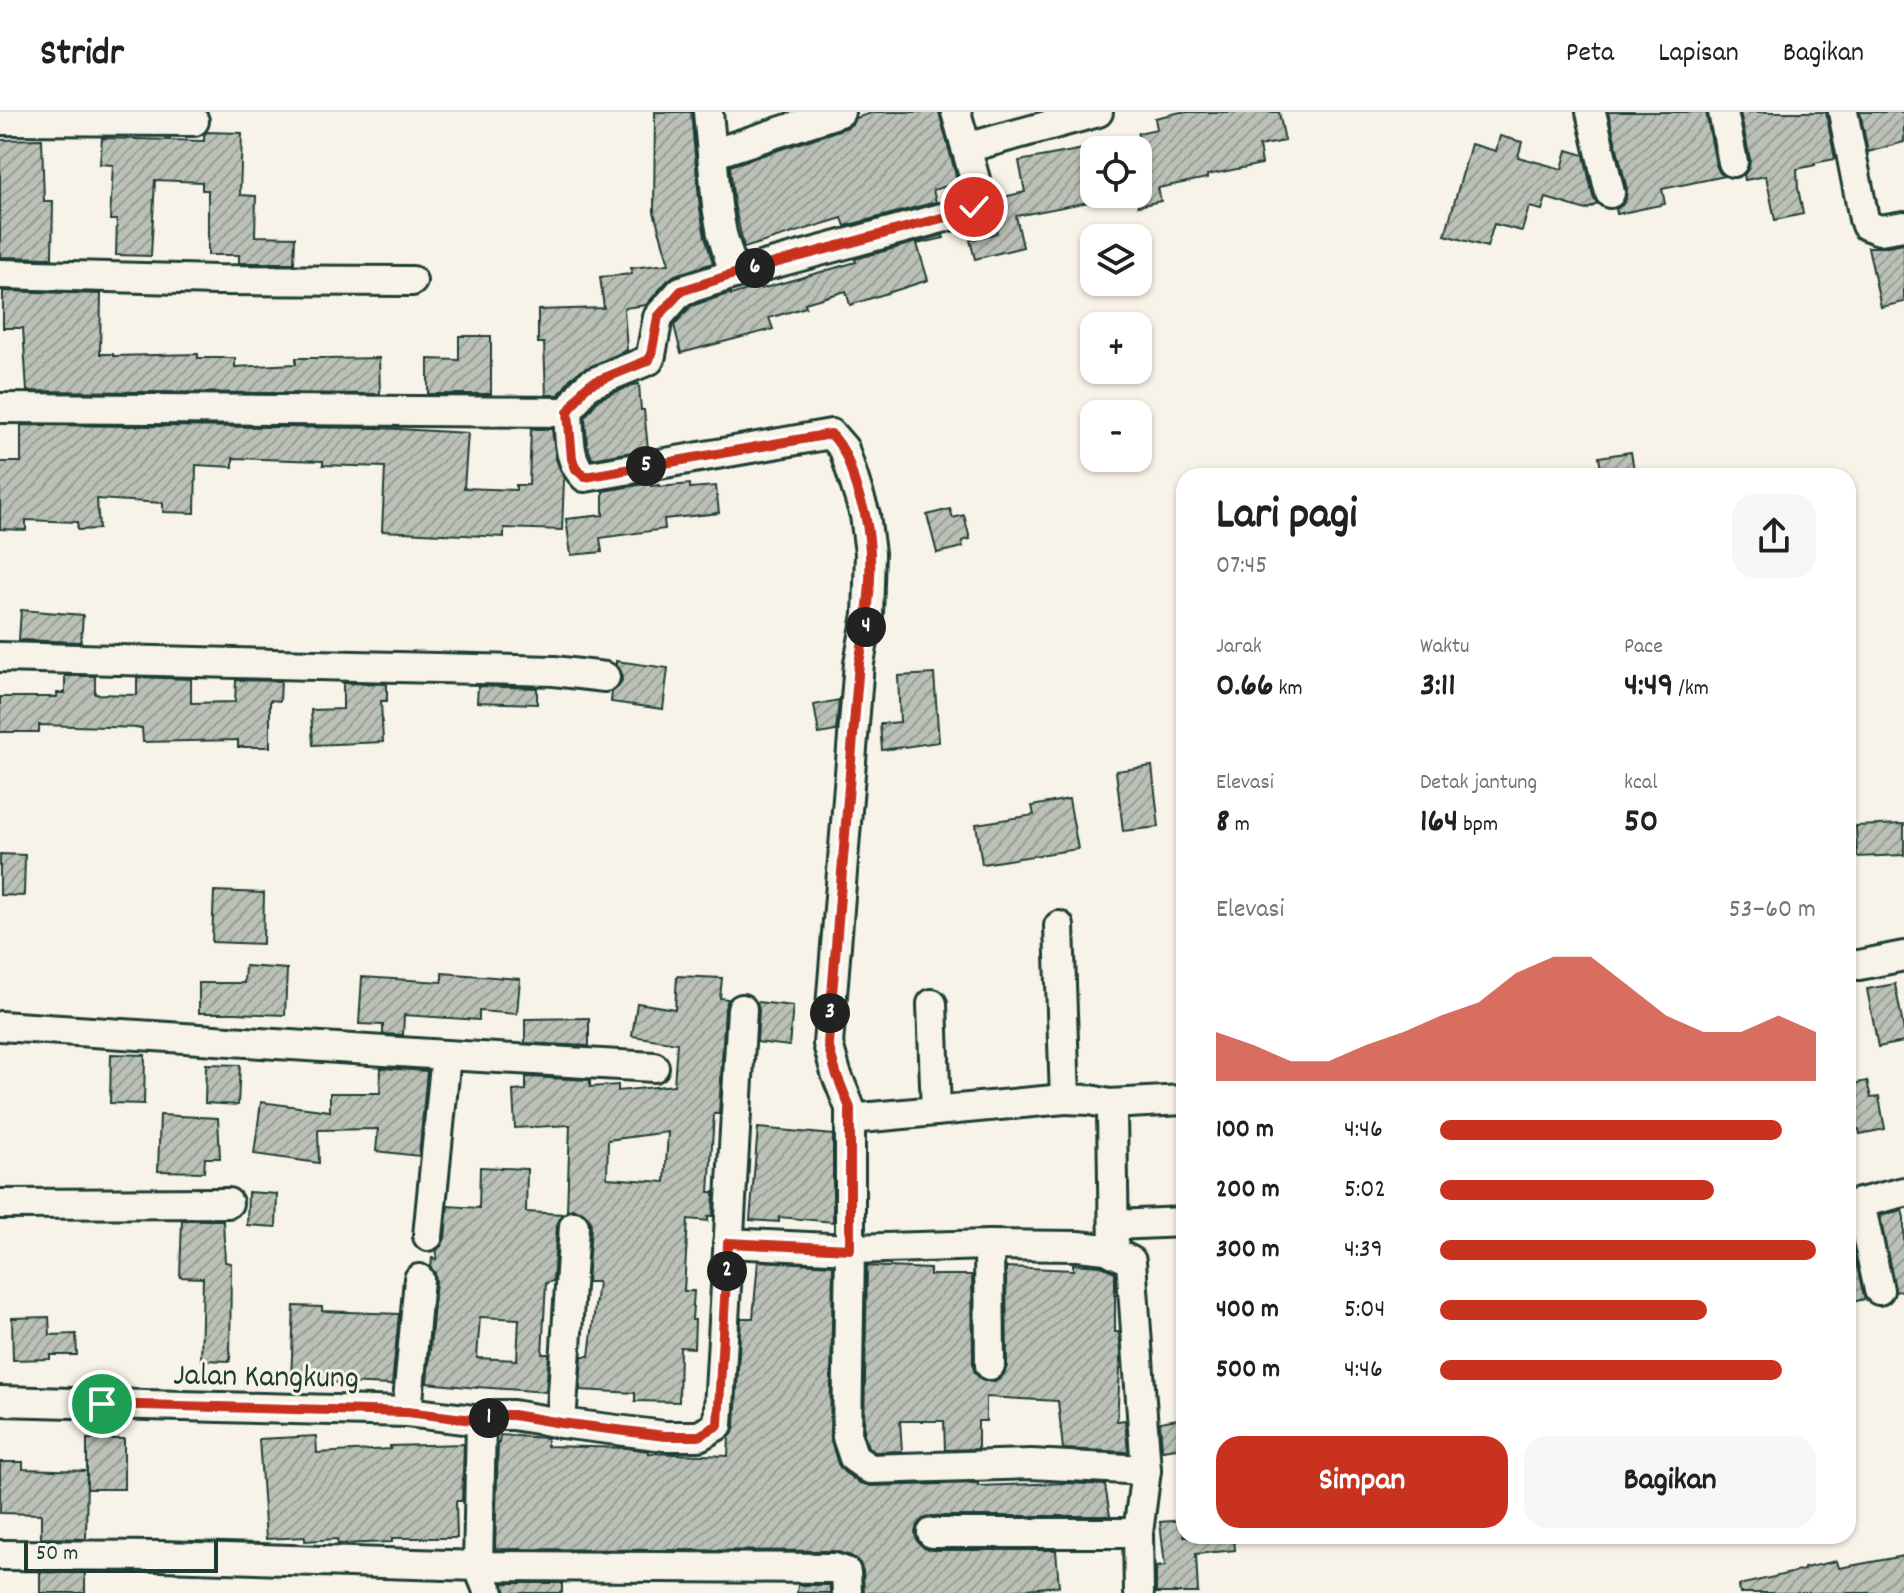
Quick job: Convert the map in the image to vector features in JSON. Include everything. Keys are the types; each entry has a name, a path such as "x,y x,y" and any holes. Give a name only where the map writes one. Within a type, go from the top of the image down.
{"street":[{"path":"708,112 717,206 734,274"},
{"path":"712,154 840,112"},
{"path":"956,112 978,190 979,199 974,207 681,291 658,317 649,360 590,384 568,412 572,459 576,469 585,477 831,434 844,449 865,515 870,553 868,615 859,663 828,1030 831,1056 850,1108 847,1437 854,1458 870,1469 1031,1464 1146,1470"},
{"path":"1591,112 1610,193"},
{"path":"1723,112 1733,162"},
{"path":"1843,112 1866,225 1880,230 1904,226"},
{"path":"966,148 1086,113"},
{"path":"0,120 194,121"},
{"path":"0,274 412,281"},
{"path":"0,408 568,412"},
{"path":"0,657 554,671 605,677"},
{"path":"1059,926 1065,1099"},
{"path":"1856,965 1904,956"},
{"path":"932,1004 936,1111"},
{"path":"742,1009 728,1243 850,1249 1078,1246 1106,1249 1131,1261 1146,1470 1138,1533 1139,1593"},
{"path":"0,1026 654,1067"},
{"path":"428,1236 446,1055"},
{"path":"850,1119 1065,1099 1109,1104 1176,1100"},
{"path":"1109,1104 1112,1112 1114,1253"},
{"path":"1856,1204 1904,1192"},
{"path":"0,1204 228,1203"},
{"path":"1856,1211 1879,1290"},
{"path":"1114,1225 1176,1222"},
{"path":"561,1423 574,1226"},
{"name":"Jalan Kangkung","path":"0,1401 407,1412 481,1421 496,1415 513,1415 665,1436 699,1436 718,1425 728,1243"},
{"path":"989,1245 990,1365"},
{"path":"407,1412 419,1279"},
{"path":"481,1421 478,1566 489,1593"},
{"path":"932,1533 1138,1533"},
{"path":"0,1555 162,1556 478,1566 834,1568 846,1572 847,1593"}],"building":[{"path":"655,112 691,112 700,209 713,263 675,275 646,305 624,308 627,350 580,371 559,395 546,395 544,343 538,343 538,310 604,308 600,277 632,274 631,268 669,264 654,212"},
{"path":"875,112 939,112 958,183 933,190 936,202 845,226 842,218 744,248 734,204 730,166 845,128 855,118"},
{"path":"1181,112 1279,112 1285,141 1259,146 1262,164 1158,188 1161,201 1152,203 1152,136 1138,136 1138,133 1157,129 1155,118"},
{"path":"1608,112 1706,112 1716,165 1725,176 1662,189 1665,204 1617,214 1616,209 1626,199 1627,189"},
{"path":"1740,112 1826,112 1835,159 1797,169 1803,214 1775,220 1766,176 1745,180 1750,159"},
{"path":"1860,112 1904,112 1904,142 1868,152"},
{"path":"206,132 242,133 240,195 256,196 255,236 295,237 294,263 239,263 239,255 208,255 208,190 202,190 202,182 155,180 151,256 116,255 117,220 110,220 113,165 100,164 102,138 204,141"},
{"path":"1500,136 1522,142 1518,157 1562,169 1567,150 1584,155 1597,204 1586,210 1546,198 1542,210 1529,207 1522,231 1494,224 1487,247 1445,235 1471,144 1496,151"},
{"path":"42,139 44,201 53,201 52,258 0,257 0,140"},
{"path":"1080,150 1080,204 1016,216 1023,247 975,259 970,240 997,233 991,210 995,199 1025,192 1019,161"},
{"path":"943,235 944,238 917,244 928,280 850,305 846,291 805,303 806,307 769,318 773,329 681,353 674,325 691,306 731,293 760,286 761,289"},
{"path":"1904,243 1904,302 1881,307 1868,247"},
{"path":"3,291 101,294 100,354 198,354 198,358 235,358 235,367 296,364 296,358 379,358 380,394 27,391 23,328 3,328"},
{"path":"459,336 491,336 491,394 428,394 428,359 459,360"},
{"path":"639,384 648,449 592,459 587,444 585,417 599,399"},
{"path":"21,425 380,428 468,433 464,488 516,490 516,485 529,485 531,429 552,429 556,459 564,479 562,530 504,528 504,537 382,531 385,467 233,458 233,467 196,465 195,513 163,512 163,503 97,499 99,529 78,530 77,522 26,520 26,530 0,529 0,462 21,462"},
{"path":"1631,452 1634,468 1601,468 1599,457"},
{"path":"651,483 651,486 659,487 690,484 690,488 716,486 719,513 664,519 665,529 600,538 602,552 571,555 566,519 603,515 603,491"},
{"path":"950,509 953,518 964,515 970,539 962,541 963,547 937,553 927,515"},
{"path":"21,610 83,615 81,642 19,640"},
{"path":"616,661 668,668 663,709 611,702 612,692 622,680"},
{"path":"934,674 939,742 882,750 880,724 900,722 898,676"},
{"path":"65,676 95,676 95,694 137,695 137,677 191,679 191,703 235,702 236,680 281,681 280,701 270,700 270,747 238,747 238,740 143,742 142,728 39,725 39,732 0,732 0,697 57,697 57,693 65,693"},
{"path":"343,683 387,684 387,701 381,701 383,742 313,745 311,710 343,709"},
{"path":"478,686 537,688 537,704 477,702"},
{"path":"839,700 836,731 819,734 814,705"},
{"path":"1152,766 1159,827 1123,831 1116,771"},
{"path":"1069,799 1078,849 982,864 976,824 1034,815 1032,806"},
{"path":"1904,824 1904,855 1857,857 1856,826"},
{"path":"0,854 25,855 24,896 0,895"},
{"path":"214,891 264,893 263,944 212,942"},
{"path":"245,966 287,969 285,1015 199,1013 199,983 244,983"},
{"path":"442,973 520,979 517,1014 479,1011 479,1020 404,1015 403,1035 383,1034 383,1025 359,1024 362,977 442,982"},
{"path":"677,976 722,978 720,998 728,999 719,1114 714,1114 709,1192 714,1192 713,1216 708,1216 708,1221 688,1219 684,1291 694,1291 694,1348 680,1347 679,1402 635,1401 635,1393 580,1390 582,1356 589,1356 598,1282 587,1282 590,1219 583,1212 567,1210 570,1125 515,1128 513,1091 526,1090 526,1077 590,1080 590,1087 618,1085 618,1091 674,1085 677,1043 632,1036 637,1003 675,1009","holes":["668,1132 665,1182 607,1178 608,1140"]},
{"path":"1895,984 1904,1042 1878,1047 1867,989"},
{"path":"757,1002 793,1006 789,1046 757,1042"},
{"path":"589,1018 589,1046 525,1043 525,1019"},
{"path":"111,1054 145,1055 144,1104 110,1103"},
{"path":"206,1064 240,1065 238,1105 205,1103"},
{"path":"381,1068 427,1071 419,1156 376,1151 378,1129 318,1130 319,1163 254,1154 261,1102 330,1111 330,1093 380,1093"},
{"path":"1867,1081 1871,1098 1879,1097 1885,1129 1860,1134 1859,1129 1856,1129 1856,1083"},
{"path":"160,1115 218,1118 220,1158 205,1158 204,1172 158,1171"},
{"path":"758,1128 833,1135 833,1222 779,1217 779,1222 750,1220"},
{"path":"480,1167 527,1169 526,1212 563,1214 557,1225 553,1281 546,1283 542,1354 549,1354 546,1392 427,1383 436,1281 431,1268 432,1258 436,1259 437,1250 445,1238 448,1206 479,1208","holes":["480,1317 519,1319 517,1360 477,1358"]},
{"path":"248,1192 277,1194 276,1227 247,1225"},
{"path":"1902,1210 1904,1290 1895,1292 1880,1216"},
{"path":"182,1220 223,1220 225,1262 231,1263 230,1361 201,1360 203,1278 180,1277"},
{"path":"758,1261 833,1265 830,1437 838,1464 860,1483 871,1486 978,1483 978,1486 1105,1485 1110,1516 932,1516 917,1525 917,1541 931,1550 1056,1550 1059,1586 1016,1590 1017,1593 864,1593 860,1563 851,1556 834,1551 495,1549 500,1435 547,1438 547,1446 628,1448 649,1453 728,1456 729,1438 735,1426 741,1318 753,1318"},
{"path":"1856,1263 1865,1299 1856,1301"},
{"path":"1073,1264 1101,1266 1115,1272 1115,1332 1119,1332 1121,1353 1117,1421 1125,1420 1128,1452 1063,1449 1058,1401 986,1397 986,1421 978,1421 978,1449 945,1450 944,1421 900,1421 902,1451 875,1452 868,1447 864,1434 867,1266 930,1269 930,1275 972,1275 973,1366 981,1379 991,1382 1004,1374 1007,1366 1006,1267 1073,1270"},
{"path":"294,1306 322,1307 322,1311 399,1314 392,1385 291,1381"},
{"path":"49,1317 50,1335 76,1334 77,1355 13,1360 12,1318"},
{"path":"1176,1419 1176,1448 1162,1450 1160,1422"},
{"path":"316,1436 317,1453 390,1449 390,1446 464,1444 462,1501 456,1501 457,1538 392,1538 392,1542 338,1544 337,1539 266,1539 259,1439"},
{"path":"87,1439 124,1439 124,1489 87,1489"},
{"path":"0,1462 23,1462 23,1469 87,1471 86,1539 41,1538 41,1514 0,1513"},
{"path":"1176,1521 1176,1544 1235,1544 1235,1550 1196,1554 1198,1593 1156,1593 1156,1567 1165,1566 1160,1522"},
{"path":"1904,1556 1904,1593 1740,1593 1739,1585 1804,1568 1837,1561 1839,1568"},
{"path":"40,1572 85,1573 85,1593 40,1593"},
{"path":"503,1583 562,1583 562,1593 506,1593"},
{"path":"798,1585 830,1585 830,1593 797,1593"}],"route":[{"path":"102,1404 407,1412 481,1421 496,1415 513,1415 665,1436 699,1436 718,1425 728,1243 850,1249 850,1108 836,1073 828,1044 828,1030 859,663 868,615 870,553 865,515 844,449 831,434 585,477 576,469 572,459 568,412 590,384 649,360 658,317 681,291 974,207"}]}
